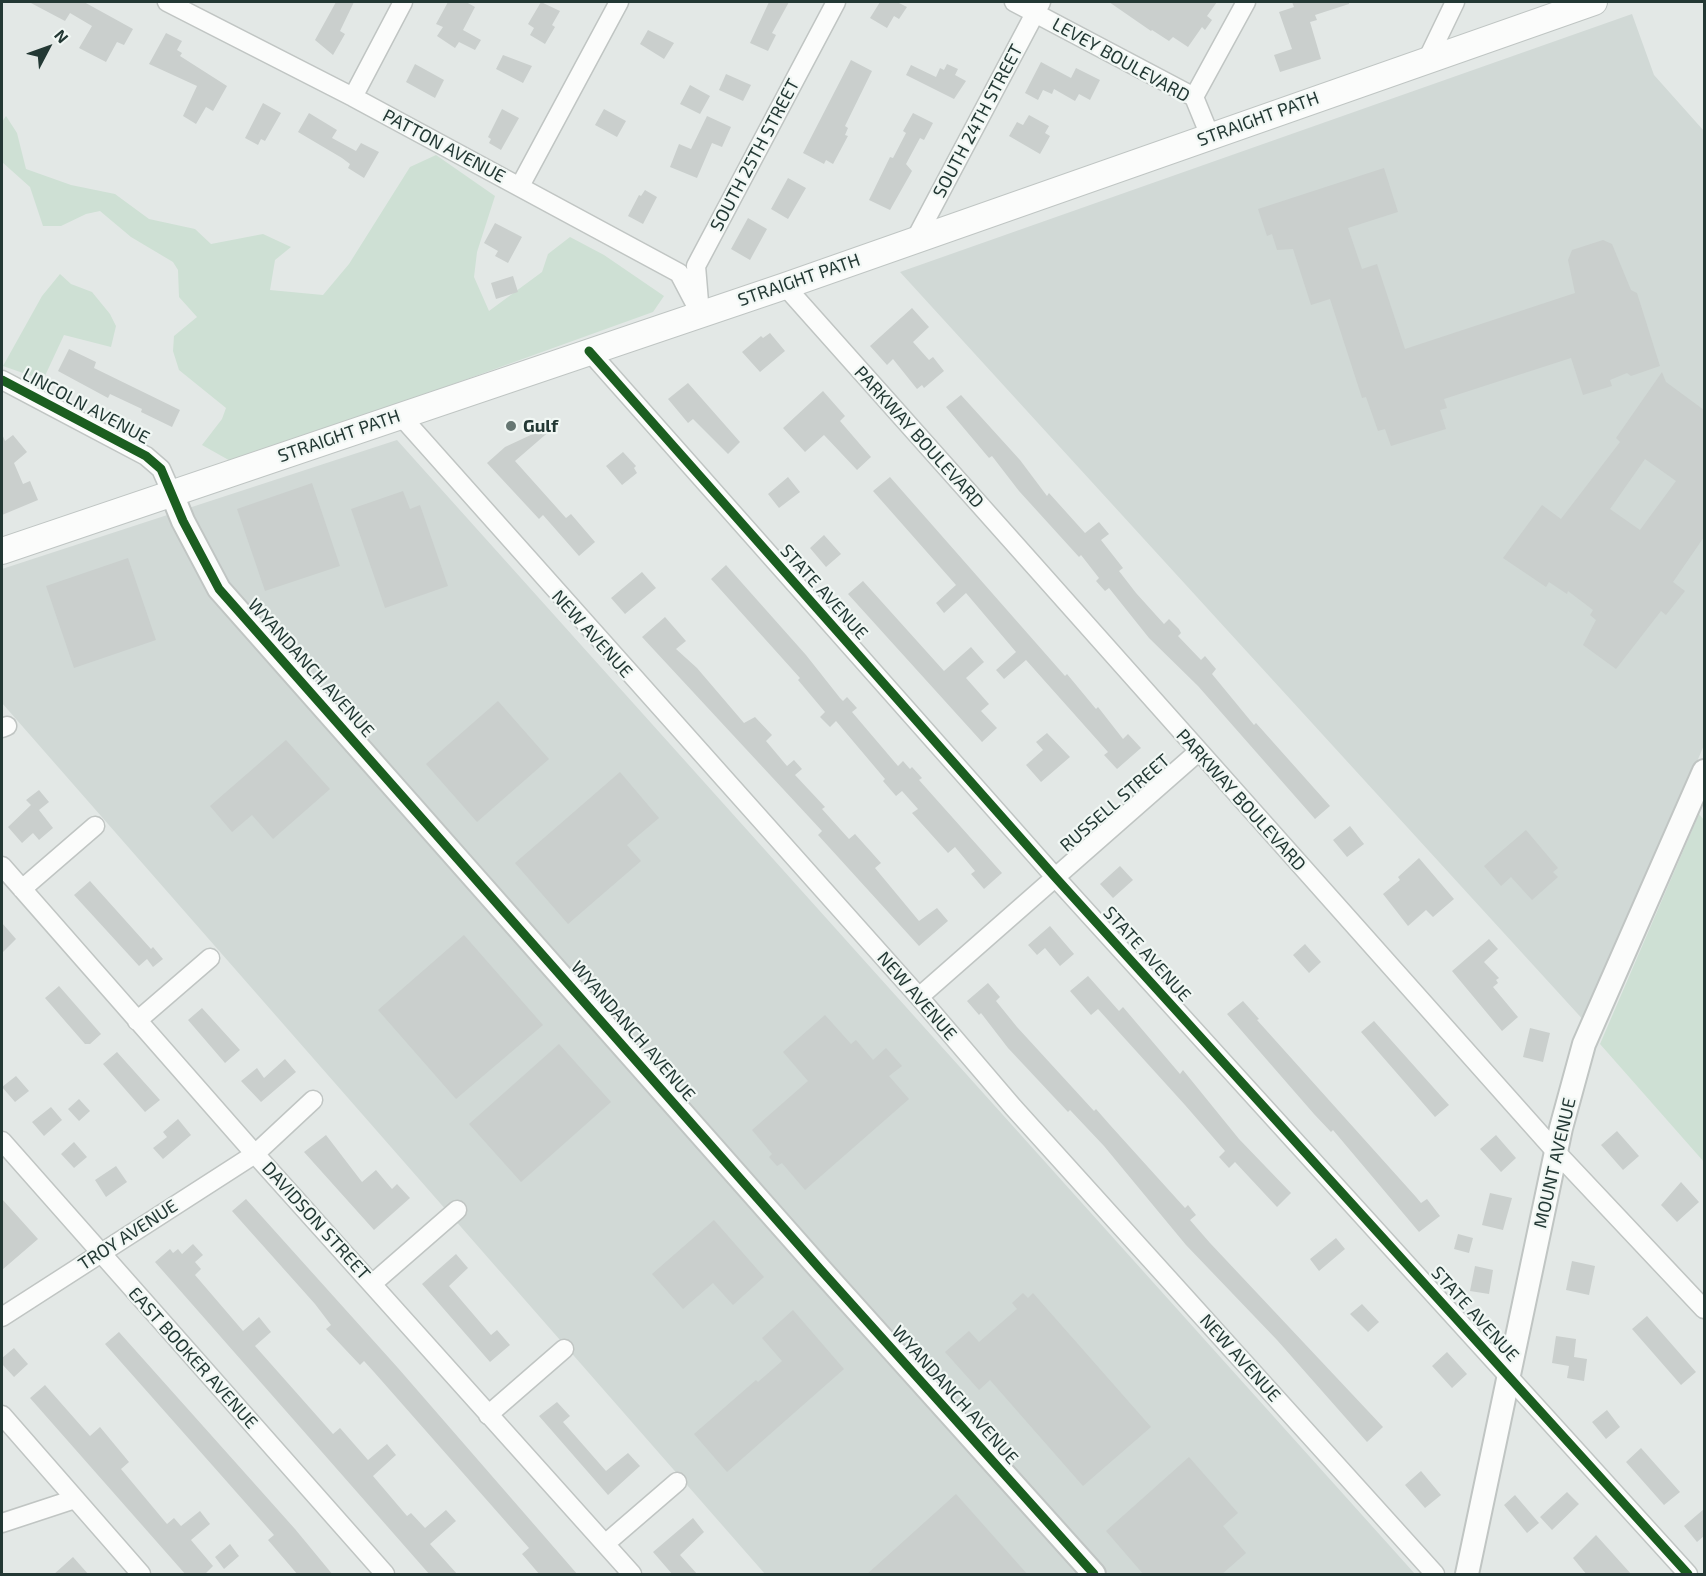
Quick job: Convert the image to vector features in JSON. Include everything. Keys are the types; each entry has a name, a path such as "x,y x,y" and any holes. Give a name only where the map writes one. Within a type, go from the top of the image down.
{"main road":[{"name":"STRAIGHT PATH","path":"2,551 784,286 1428,58 1594,2"}],"street":[{"name":"PATTON AVENUE","path":"167,2 193,8 679,273 700,313"},
{"path":"353,97 403,2"},
{"path":"520,186 619,2"},
{"name":"SOUTH 25TH STREET","path":"700,313 696,267 836,2"},
{"name":"LEVEY BOULEVARD","path":"1014,2 1038,7 1194,97 1210,136"},
{"path":"1194,97 1246,2"},
{"path":"1428,58 1455,2"},
{"name":"SOUTH 24TH STREET","path":"915,240 1038,7"},
{"name":"PARKWAY BOULEVARD","path":"784,286 1557,1153 1704,1309"},
{"name":"STATE AVENUE","path":"589,351 1055,877 1688,1575"},
{"name":"LINCOLN AVENUE","path":"2,380 146,456 162,469 172,494"},
{"name":"NEW AVENUE","path":"400,415 920,998 1013,1107 1435,1575"},
{"name":"WYANDANCH AVENUE","path":"172,494 183,521 219,589 820,1269 1095,1575"},
{"name":"RUSSELL STREET","path":"920,998 1198,752"},
{"name":"MOUNT AVENUE","path":"1467,1575 1557,1153 1584,1044 1702,785"},
{"path":"22,889 95,825"},
{"name":"DAVIDSON STREET","path":"2,866 255,1154 632,1575"},
{"path":"137,1021 210,958"},
{"name":"TROY AVENUE","path":"2,1317 255,1154 313,1100"},
{"name":"EAST BOOKER AVENUE","path":"2,1141 385,1575"},
{"path":"372,1284 457,1210"},
{"path":"488,1414 564,1349"},
{"path":"2,1415 141,1575"},
{"path":"605,1544 677,1482"},
{"path":"2,1523 75,1499"}],"shaded area":[{"path":"1632,14 1654,75 1704,131 1704,745 1587,1024 900,272"},
{"path":"397,440 1415,1574 765,1574 2,703 2,569"}],"green space":[{"path":"6,116 17,133 26,169 71,185 115,194 149,219 195,229 211,244 263,234 291,247 275,260 270,290 323,295 349,264 410,167 436,155 495,196 477,252 474,277 489,311 542,272 548,254 570,237 604,255 664,296 653,312 234,463 202,445 222,419 226,408 179,370 173,351 174,336 197,317 179,297 178,270 173,262 131,237 100,211 86,214 61,226 43,226 30,187 2,162 2,122"},
{"path":"60,274 71,284 92,292 110,314 116,326 111,347 64,335 43,380 3,366 42,296"},
{"path":"1699,814 1704,820 1704,1162 1600,1044"}],"building":[{"path":"29,2 84,2 133,29 124,45 117,42 106,62 79,48 92,26 70,13 65,21"},
{"path":"336,2 354,2 340,31 345,34 333,55 315,40"},
{"path":"448,2 466,2 475,7 463,30 481,40 475,50 459,42 455,48 437,36 443,27 436,24"},
{"path":"541,2 560,11 552,25 555,27 545,44 530,35 534,28 528,24"},
{"path":"769,2 789,2 772,33 776,35 768,51 750,43"},
{"path":"880,2 897,2 907,7 899,19 894,16 887,28 870,18"},
{"path":"1109,2 1217,2 1207,16 1212,20 1205,30 1202,27 1188,47 1173,37 1169,41 1151,31"},
{"path":"1292,2 1349,2 1349,4 1315,15 1317,20 1310,22 1321,59 1280,72 1274,55 1292,49 1279,12 1294,7"},
{"path":"648,30 674,43 664,59 640,44"},
{"path":"166,33 182,41 177,50 182,53 180,56 227,86 213,111 206,107 196,124 183,116 197,86 149,64"},
{"path":"503,55 532,66 523,83 496,69"},
{"path":"851,60 872,71 845,126 848,128 845,135 848,136 833,164 826,160 824,164 803,153"},
{"path":"1041,62 1071,78 1076,68 1100,80 1090,100 1079,94 1075,101 1054,89 1052,94 1043,90 1038,100 1025,93"},
{"path":"415,64 444,80 435,98 406,82"},
{"path":"947,64 958,69 955,75 966,81 954,99 906,75 911,65 936,77 940,68 944,70"},
{"path":"726,74 751,85 743,101 719,90"},
{"path":"690,85 710,96 700,114 680,104"},
{"path":"263,103 281,113 265,141 261,139 258,145 245,138"},
{"path":"502,109 519,118 501,150 489,143 491,139 488,137"},
{"path":"604,109 626,121 617,137 595,125"},
{"path":"309,113 337,130 332,138 356,151 361,143 379,152 364,178 348,168 350,164 342,158 298,132"},
{"path":"913,113 933,123 924,140 920,138 906,164 912,171 890,210 869,200 890,157 893,158 906,133 903,131"},
{"path":"1029,115 1049,126 1045,133 1050,136 1040,154 1009,136 1017,122 1023,125"},
{"path":"707,116 731,127 722,147 712,143 697,178 670,167 679,144 691,149"},
{"path":"1384,168 1398,212 1348,228 1362,269 1377,264 1405,349 1575,293 1568,260 1572,250 1603,240 1612,244 1631,290 1637,293 1660,366 1631,376 1627,373 1610,380 1612,386 1583,395 1571,358 1444,399 1447,408 1440,410 1446,429 1391,446 1385,429 1378,431 1366,397 1362,398 1330,299 1311,305 1293,249 1277,250 1272,234 1267,236 1258,209"},
{"path":"788,178 806,188 788,219 771,209"},
{"path":"645,190 657,197 643,224 628,216 639,195 641,196"},
{"path":"748,218 767,229 750,260 731,249"},
{"path":"495,223 522,237 508,263 495,256 498,251 484,243"},
{"path":"513,276 518,292 496,299 491,283"},
{"path":"912,308 929,327 913,342 929,360 933,357 944,371 924,388 922,385 917,389 893,359 887,365 870,346"},
{"path":"770,333 785,351 760,372 742,352 761,336 763,338"},
{"path":"69,349 96,362 94,368 180,410 172,427 141,412 142,409 110,394 108,398 58,371"},
{"path":"1662,372 1666,382 1704,410 1704,537 1673,582 1685,591 1666,615 1661,611 1616,669 1583,645 1596,620 1590,615 1593,610 1568,591 1567,594 1549,582 1546,587 1503,558 1542,505 1561,519 1620,442 1616,438","holes":["1645,459 1676,481 1640,530 1610,509"]},
{"path":"688,383 740,442 728,454 693,419 688,423 668,399"},
{"path":"823,391 845,416 840,421 871,457 857,470 824,435 805,452 783,428"},
{"path":"961,395 1020,460 1047,496 1049,493 1085,533 1099,522 1109,534 1101,540 1123,568 1119,571 1136,593 1164,624 1169,619 1179,629 1181,633 1178,636 1201,660 1205,656 1216,669 1212,674 1254,725 1256,723 1330,806 1315,819 1198,686 1149,638 1109,588 1105,591 1096,581 1099,578 1081,555 1079,557 1019,491 992,456 989,458 946,407"},
{"path":"550,426 552,429 515,461 566,518 571,514 595,542 579,556 543,515 539,519 487,463 505,447"},
{"path":"2,434 5,441 13,435 27,452 14,463 23,484 30,481 38,500 2,515"},
{"path":"623,452 636,466 634,468 637,473 622,485 606,466"},
{"path":"788,477 800,492 779,508 768,494"},
{"path":"890,477 1065,676 1067,674 1096,709 1098,707 1123,739 1128,734 1141,748 1117,769 1104,755 1108,752 1026,660 1004,679 996,670 1016,652 966,593 944,613 936,603 956,585 873,491"},
{"path":"312,483 340,566 265,591 237,509"},
{"path":"403,491 410,509 420,505 448,586 385,608 351,509"},
{"path":"824,535 841,554 826,567 810,548"},
{"path":"128,558 156,640 74,668 46,586"},
{"path":"726,565 806,655 840,698 843,701 847,697 857,708 852,712 898,766 903,761 910,769 912,767 922,778 919,780 1002,873 984,889 971,874 975,871 955,847 948,853 912,813 918,809 902,791 896,796 883,781 885,779 836,721 830,727 820,717 825,712 798,680 800,678 711,579"},
{"path":"642,572 656,588 625,614 611,598"},
{"path":"863,581 944,671 971,647 984,662 966,678 989,704 981,711 997,728 982,742 848,594"},
{"path":"665,617 686,641 676,649 697,668 744,723 755,717 772,735 766,741 787,766 794,760 802,769 795,775 825,807 822,809 849,839 855,834 881,863 875,868 919,921 937,908 948,921 919,946 818,835 822,831 642,637"},
{"path":"498,701 549,759 477,822 426,764"},
{"path":"1047,733 1070,757 1041,782 1026,765 1043,750 1036,742"},
{"path":"286,740 330,789 273,839 252,815 232,832 210,806"},
{"path":"620,772 659,818 627,845 641,861 568,924 515,863"},
{"path":"39,790 49,802 39,810 53,828 39,840 33,833 22,843 8,827 31,805 26,800"},
{"path":"1350,826 1364,844 1347,857 1333,840"},
{"path":"1526,830 1558,868 1553,872 1558,877 1532,900 1511,877 1501,886 1484,866"},
{"path":"1419,858 1454,899 1433,917 1426,910 1408,926 1383,894 1400,880 1398,877"},
{"path":"1120,866 1133,880 1113,898 1100,884"},
{"path":"90,881 151,949 153,947 163,959 153,967 147,959 139,966 74,895"},
{"path":"2,923 16,939 2,953"},
{"path":"1050,926 1074,954 1060,966 1045,948 1037,955 1028,945"},
{"path":"464,935 543,1025 456,1099 378,1010"},
{"path":"1489,939 1498,949 1484,962 1499,978 1496,980 1498,983 1493,987 1518,1017 1502,1031 1452,971"},
{"path":"1305,944 1321,962 1309,973 1293,955"},
{"path":"1088,976 1119,1011 1123,1007 1180,1074 1183,1070 1239,1139 1291,1193 1277,1207 1235,1162 1229,1168 1219,1157 1225,1151 1098,1009 1091,1015 1070,991"},
{"path":"988,983 1000,997 996,1001 1017,1027 1094,1111 1096,1109 1185,1208 1188,1205 1196,1215 1190,1220 1210,1243 1383,1427 1367,1442 1277,1340 1186,1245 1104,1146 1070,1110 1068,1112 1008,1048 981,1013 979,1015 967,1001"},
{"path":"59,986 101,1034 90,1044 85,1044 45,998"},
{"path":"1243,1001 1259,1019 1257,1020 1421,1203 1427,1199 1440,1216 1419,1232 1333,1130 1331,1132 1314,1114 1227,1014"},
{"path":"202,1008 240,1050 225,1063 188,1020"},
{"path":"825,1015 851,1044 856,1040 873,1060 886,1048 902,1066 889,1076 909,1099 805,1190 782,1163 777,1166 769,1157 772,1154 752,1130 808,1081 783,1052"},
{"path":"1374,1021 1449,1105 1435,1117 1361,1032"},
{"path":"1530,1028 1550,1033 1543,1062 1523,1057"},
{"path":"559,1044 611,1102 521,1182 469,1124"},
{"path":"117,1052 160,1100 145,1112 103,1064"},
{"path":"285,1059 296,1072 261,1102 241,1081 257,1068 264,1078"},
{"path":"16,1076 29,1091 15,1102 2,1087"},
{"path":"79,1099 90,1111 79,1121 68,1109"},
{"path":"51,1107 62,1120 44,1136 32,1122"},
{"path":"178,1119 191,1135 163,1159 153,1148 167,1137 163,1132"},
{"path":"1617,1131 1639,1156 1623,1170 1601,1145"},
{"path":"326,1135 362,1182 376,1170 392,1189 397,1184 410,1198 374,1230 304,1152"},
{"path":"1496,1135 1516,1158 1501,1172 1480,1149"},
{"path":"74,1142 87,1157 74,1168 61,1154"},
{"path":"116,1166 127,1182 106,1197 95,1180"},
{"path":"1681,1182 1699,1202 1677,1222 1661,1205"},
{"path":"1490,1193 1512,1198 1503,1230 1482,1225"},
{"path":"2,1199 38,1239 2,1270"},
{"path":"246,1199 398,1368 578,1575 540,1575 522,1554 529,1548 364,1361 360,1365 326,1329 331,1325 315,1304 232,1211"},
{"path":"714,1220 764,1277 733,1305 713,1283 683,1309 652,1274"},
{"path":"1458,1234 1473,1238 1469,1253 1454,1249"},
{"path":"1336,1238 1345,1249 1319,1271 1310,1259"},
{"path":"193,1244 203,1255 195,1262 201,1269 195,1275 243,1331 259,1317 271,1332 255,1346 333,1434 340,1428 368,1460 387,1444 396,1455 373,1476 407,1516 411,1513 425,1528 446,1510 456,1521 430,1544 458,1575 430,1575 155,1262 170,1249 173,1253 178,1249 182,1254"},
{"path":"456,1254 468,1268 449,1286 491,1335 497,1330 510,1345 490,1362 422,1284"},
{"path":"1572,1261 1595,1266 1589,1295 1566,1290"},
{"path":"1475,1266 1493,1270 1489,1294 1470,1291"},
{"path":"1023,1293 1028,1298 1033,1293 1151,1427 1083,1486 990,1380 979,1390 945,1352 969,1331 979,1342 1017,1309 1012,1303"},
{"path":"1362,1304 1379,1322 1368,1332 1350,1314"},
{"path":"793,1310 844,1369 727,1472 694,1434 756,1380 758,1382 782,1361 762,1338"},
{"path":"1647,1316 1696,1372 1681,1385 1632,1329"},
{"path":"119,1332 295,1529 333,1575 298,1575 268,1540 274,1535 105,1344"},
{"path":"1556,1336 1576,1339 1574,1357 1587,1359 1584,1381 1567,1378 1569,1366 1552,1363"},
{"path":"14,1348 28,1364 14,1377 2,1364 2,1358"},
{"path":"1447,1352 1467,1374 1452,1388 1432,1366"},
{"path":"45,1385 90,1436 100,1427 129,1462 121,1469 167,1524 174,1518 181,1526 200,1511 210,1524 191,1540 213,1566 204,1575 186,1575 30,1398"},
{"path":"557,1402 570,1416 563,1422 606,1471 628,1453 640,1466 608,1495 539,1416"},
{"path":"1607,1410 1620,1427 1606,1439 1592,1422"},
{"path":"1641,1448 1680,1492 1664,1505 1626,1462"},
{"path":"1189,1457 1238,1513 1223,1526 1246,1553 1221,1575 1144,1575 1106,1531"},
{"path":"1421,1471 1441,1495 1425,1508 1405,1485"},
{"path":"1567,1492 1579,1504 1552,1530 1540,1517"},
{"path":"956,1494 1028,1575 866,1575"},
{"path":"1515,1495 1539,1523 1527,1533 1504,1505"},
{"path":"1704,1509 1704,1536 1697,1542 1684,1526"},
{"path":"693,1518 704,1532 680,1555 698,1575 673,1575 653,1552"},
{"path":"1596,1535 1632,1575 1587,1575 1573,1558"},
{"path":"230,1544 239,1556 224,1569 215,1557"},
{"path":"73,1557 89,1575 53,1575"}],"cycle path":[{"path":"589,351 1055,877 1688,1574"},
{"path":"2,380 146,456 161,469 183,521 219,589 820,1269 1094,1574"}],"place":[{"name":"Gulf","path":"511,426"}]}
